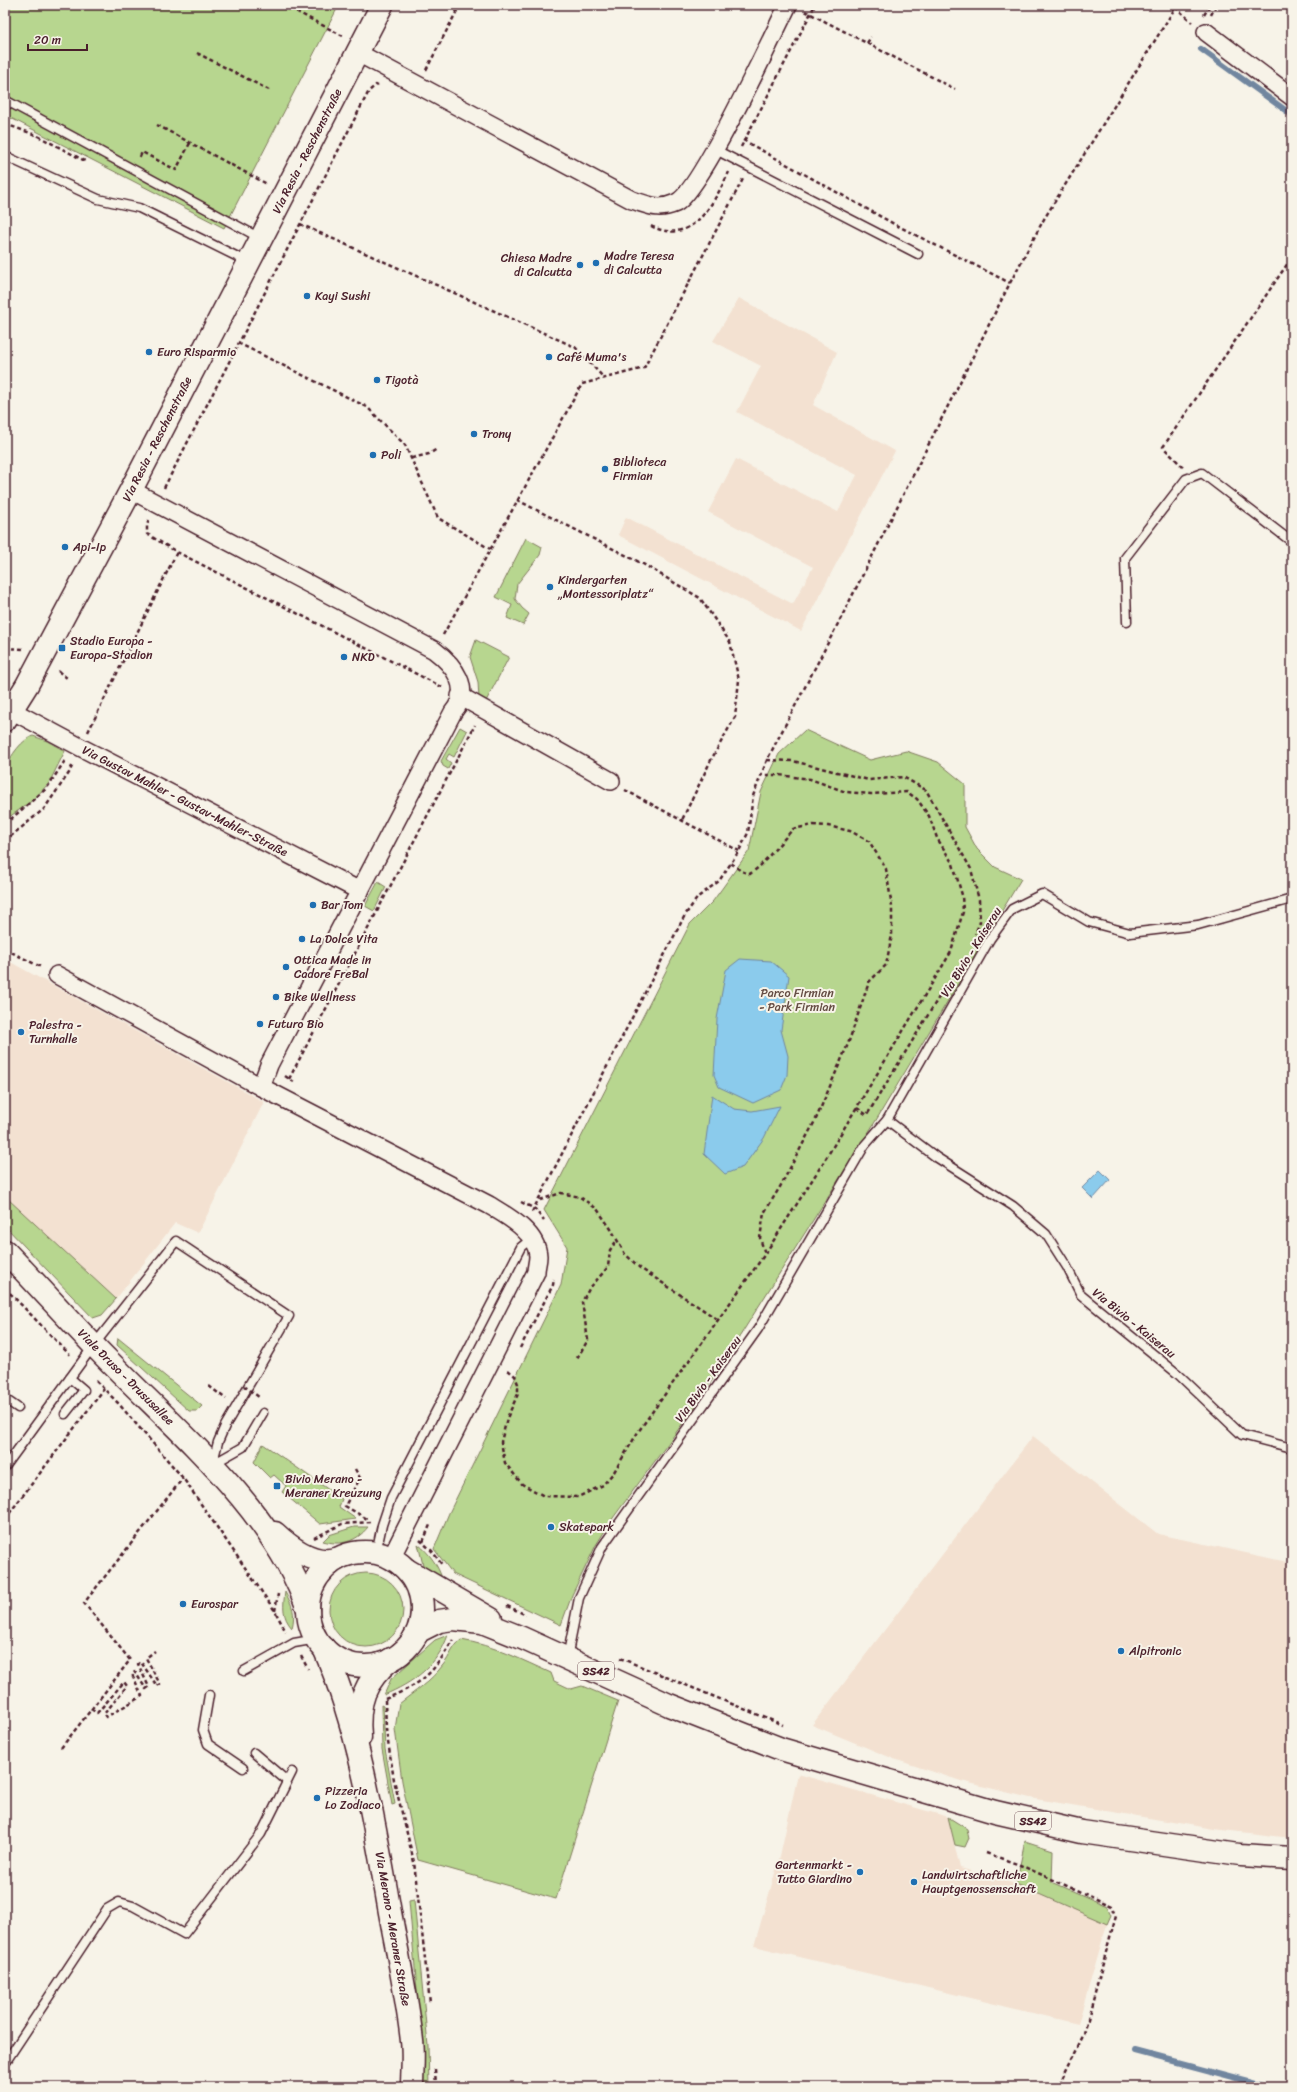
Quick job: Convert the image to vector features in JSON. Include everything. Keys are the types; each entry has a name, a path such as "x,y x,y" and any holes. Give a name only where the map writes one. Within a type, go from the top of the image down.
{"main road":[{"name":"Via Resia - Reschenstraße","path":"8,715 27,685 132,490 360,49 377,7"},
{"name":"Viale Druso - Drususallee","path":"5,1251 142,1394 165,1414 246,1504 284,1556 298,1584 308,1609"},
{"name":"Viale Druso - Drususallee","path":"246,1504 293,1549 316,1560 328,1561 336,1559"},
{"path":"363,1552 384,1555 411,1575 421,1599 421,1619 414,1638 400,1654 375,1665 358,1665 334,1656 321,1644 310,1624 308,1609 313,1585 319,1574 336,1559 349,1554 363,1552"},
{"name":"SS42","path":"384,1555 425,1582 522,1638"},
{"name":"SS42","path":"414,1638 419,1631 426,1626 439,1621 454,1619 482,1622 522,1638 669,1705 781,1749 995,1812 1082,1832 1239,1855 1292,1858"},
{"name":"Via Merano - Meraner Straße","path":"321,1644 332,1664 363,1772 374,1821 412,2042 412,2087"},
{"name":"Via Merano - Meraner Straße","path":"363,1772 359,1732 361,1700 369,1682 391,1659"}],"street":[{"path":"360,49 418,86 632,200 658,208 677,202 690,187 725,130 794,6"},
{"path":"1202,29 1292,97"},
{"path":"132,490 434,650 448,661 461,681 460,704 453,712 269,1065 262,1087"},
{"path":"460,696 611,781"},
{"name":"Via Gustav Mahler - Gustav-Mahler-Straße","path":"8,715 80,748 360,891"},
{"path":"57,975 262,1087 489,1206 526,1233 538,1255 536,1272 384,1555"}],"lane":[{"path":"5,100 261,238"},
{"path":"714,149 918,254"},
{"path":"5,156 98,199 139,208 249,262"},
{"path":"1127,622 1126,558 1186,480 1202,474 1292,542"},
{"name":"Via Bivio - Kaiserau","path":"567,1659 579,1598 602,1547 758,1329 866,1145 887,1120 990,939 1012,909 1042,894 1089,922 1130,933 1198,925 1292,900"},
{"name":"Via Bivio - Kaiserau","path":"887,1120 936,1157 1014,1206 1046,1234 1067,1267 1081,1295 1179,1375 1242,1435 1292,1448"},
{"path":"384,1555 382,1524 391,1498 521,1247 526,1233"},
{"path":"5,1467 94,1345 176,1241 289,1316 226,1426 218,1442 212,1465"},
{"path":"65,1414 84,1390 70,1378"},
{"path":"5,1399 18,1408"},
{"path":"212,1465 243,1447 263,1412"},
{"path":"244,1671 294,1644 321,1644"},
{"path":"209,1695 203,1730 208,1744 244,1768"},
{"path":"254,1753 287,1781"},
{"path":"5,2063 108,1909 119,1902 133,1906 184,1934 260,1834 292,1772"}],"path":[{"path":"284,5 360,49"},
{"path":"418,86 460,5"},
{"path":"644,222 658,229 672,232 694,224 707,212 815,5"},
{"path":"794,6 955,89"},
{"path":"526,1233 540,1200 686,915 698,898 719,881 739,851 748,833 753,796 767,760 1044,219 1175,6 1202,29"},
{"path":"867,43 871,37"},
{"path":"197,53 269,90"},
{"path":"380,86 376,85 369,91 156,502 147,526 147,534 177,552 444,688"},
{"path":"157,125 285,194"},
{"path":"725,130 894,224 1010,284"},
{"path":"146,162 139,158 142,152 176,170 190,143"},
{"path":"434,650 582,384 644,368 749,168"},
{"path":"300,224 575,347 604,378"},
{"path":"1193,477 1162,447 1290,260"},
{"path":"238,343 367,408 405,445 438,518 490,549"},
{"path":"412,458 429,454 437,450"},
{"path":"517,500 643,564 700,598 730,642 739,680 735,717 711,760 682,820"},
{"path":"5,841 44,809 69,773 177,552"},
{"path":"5,631 10,639 5,649"},
{"path":"56,670 67,678"},
{"path":"453,712 481,726"},
{"path":"289,1079 476,724"},
{"path":"5,824 48,788 66,760 80,748"},
{"path":"767,760 793,761 869,780 903,777 926,790 971,869 979,900 980,922 974,936"},
{"path":"508,1370 515,1376 518,1384 518,1394 507,1418 501,1442 505,1463 522,1484 544,1496 578,1497 602,1485 614,1472 638,1432 765,1254 857,1108 951,952 963,912 962,895 953,864 937,838 929,816 917,799 907,792 871,794 846,792 810,779 779,775 761,776"},
{"path":"611,781 739,851"},
{"path":"731,863 741,871 750,874 760,866 793,830 813,825 828,826 850,831 869,841 886,869 892,907 892,935 886,965 869,982 848,1044 816,1119 780,1187 764,1213 760,1238 765,1254"},
{"path":"5,949 57,975"},
{"path":"857,1108 867,1115 947,983"},
{"path":"540,1200 561,1194 580,1197 597,1209 625,1254 640,1268 718,1319"},
{"path":"577,1358 588,1340 582,1302 589,1289 608,1267 610,1250 617,1240"},
{"path":"5,1288 104,1389 183,1478 275,1611 285,1630"},
{"path":"244,1386 260,1397"},
{"path":"5,1519 104,1389"},
{"path":"317,1535 342,1524 371,1522 345,1506 360,1478 355,1469"},
{"path":"61,1748 130,1660 84,1603 183,1478"},
{"path":"419,1538 432,1551 447,1572"},
{"path":"275,1611 279,1590"},
{"path":"500,1602 528,1616"},
{"path":"430,2011 414,1862 394,1780 386,1729 385,1699 408,1690 425,1679 440,1662 454,1637"},
{"path":"92,1709 97,1713 124,1682 127,1686 104,1714 106,1717 142,1696 132,1674 135,1672 146,1689 149,1687 138,1664 141,1662 157,1686 160,1684 146,1658 155,1651"},
{"path":"615,1656 786,1727"},
{"path":"986,1853 1020,1865 1112,1906 1116,1915 1084,2034 1058,2087"},
{"path":"435,2065 436,2087"}],"shaded area":[{"path":"739,298 837,352 813,405 895,451 801,631 618,535 626,517 793,604 813,567 708,512 736,459 838,512 857,475 737,412 761,366 713,341"},
{"path":"5,959 264,1102 198,1233 175,1223 116,1299 5,1197"},
{"name":"Alpitronic","path":"1033,1436 1158,1534 1292,1563 1292,1838 1214,1829 1030,1798 961,1781 894,1759 812,1725"},
{"path":"798,1774 948,1817 960,1868 1016,1884 1107,1924 1078,2024 754,1946 780,1856"}],"green space":[{"path":"5,5 339,5 224,228 5,115"},
{"path":"526,538 542,547 540,555 517,584 515,599 529,614 523,625 507,618 512,605 496,597"},
{"path":"476,640 509,657 484,705 479,699 478,682 470,657"},
{"path":"460,727 467,731 454,757 449,754 446,759 451,763 448,769 443,766 441,761"},
{"name":"Parco Firmian - Park Firmian","path":"805,730 870,760 906,751 938,762 965,784 965,827 977,849 995,867 1021,879 875,1122 697,1404 613,1518 596,1545 572,1595 561,1625 453,1574 434,1549 449,1513 561,1285 567,1247 544,1210 690,924 713,901 749,851 761,792 779,754"},
{"path":"33,736 47,741 65,751 49,783 33,800 5,820 4,784 6,767 19,746 28,738"},
{"path":"378,882 386,887 374,911 365,906"},
{"path":"8,1199 116,1299 102,1315 93,1318 5,1226 5,1201"},
{"path":"118,1338 202,1406 197,1411 189,1411 117,1345"},
{"path":"263,1444 342,1499 339,1507 356,1519 320,1524 282,1492 286,1486 274,1475 270,1478 254,1462"},
{"path":"354,1527 368,1527 348,1542 336,1543 323,1541 329,1535"},
{"path":"418,1544 433,1560 443,1581 424,1569"},
{"path":"366,1573 380,1576 392,1584 400,1596 403,1610 400,1624 392,1636 380,1644 366,1647 352,1644 340,1636 332,1624 329,1610 332,1596 340,1584 352,1576"},
{"path":"285,1592 293,1609 294,1618 292,1628 286,1620 284,1611"},
{"path":"448,1635 444,1646 438,1655 423,1672 405,1685 384,1695 391,1679 435,1640"},
{"path":"461,1640 484,1645 518,1658 551,1673 554,1681 571,1689 582,1686 618,1701 556,1899 418,1860 402,1781 395,1729 399,1704 438,1671 455,1646"},
{"path":"381,1705 383,1706 385,1749 395,1804 392,1805 382,1749"},
{"path":"948,1817 967,1829 969,1838 965,1847 955,1845"},
{"path":"1025,1841 1053,1850 1052,1882 1107,1906 1111,1915 1107,1924 1016,1884"},
{"path":"414,1900 428,2046 429,2087 423,2087 422,2046 409,1901"}],"water":[{"path":"740,959 771,961 789,976 781,1030 788,1056 787,1075 781,1090 753,1103 719,1087 714,1075 717,1019 726,970"},
{"path":"712,1095 734,1109 752,1111 780,1106 764,1138 743,1167 725,1174 704,1154"},
{"path":"1100,1170 1110,1180 1093,1199 1082,1188"}],"waterway":[{"path":"1201,49 1292,115"},
{"path":"1135,2051 1270,2087"}],"place":[{"name":"Madre Teresa di Calcutta","path":"596,263"},
{"name":"Chiesa Madre di Calcutta","path":"580,265"},
{"name":"Kayi Sushi","path":"307,296"},
{"name":"Euro Risparmio","path":"149,352"},
{"name":"Café Muma's","path":"549,357"},
{"name":"Tigotà","path":"377,380"},
{"name":"Trony","path":"474,434"},
{"name":"Poli","path":"373,455"},
{"name":"Biblioteca Firmian","path":"605,469"},
{"name":"Api-Ip","path":"65,547"},
{"name":"Kindergarten „Montessoriplatz“","path":"550,587"},
{"name":"Stadio Europa - Europa-Stadion","path":"62,648"},
{"name":"NKD","path":"344,657"},
{"name":"Bar Tom","path":"313,905"},
{"name":"La Dolce Vita","path":"302,939"},
{"name":"Ottica Made in Cadore FreBal","path":"286,967"},
{"name":"Bike Wellness","path":"276,997"},
{"name":"Futuro Bio","path":"260,1024"},
{"name":"Palestra - Turnhalle","path":"21,1032"},
{"name":"Bivio Merano - Meraner Kreuzung","path":"277,1486"},
{"name":"Skatepark","path":"551,1527"},
{"name":"Eurospar","path":"183,1604"},
{"name":"Alpitronic","path":"1121,1651"},
{"name":"Pizzeria Lo Zodiaco","path":"317,1798"},
{"name":"Gartenmarkt - Tutto Giardino","path":"860,1872"},
{"name":"Landwirtschaftliche Hauptgenossenschaft","path":"914,1882"}]}
